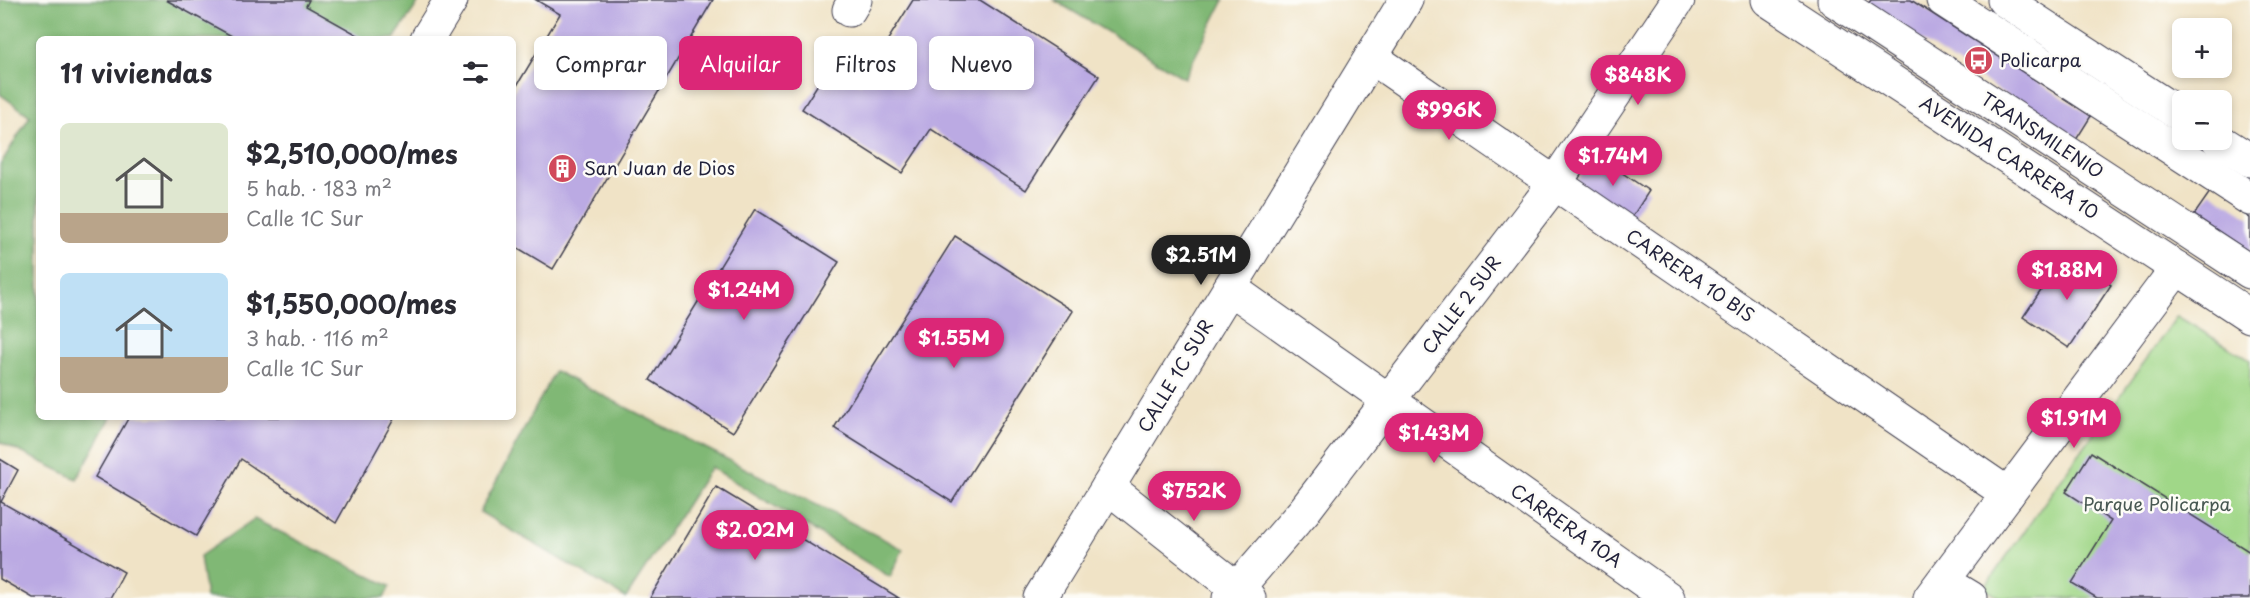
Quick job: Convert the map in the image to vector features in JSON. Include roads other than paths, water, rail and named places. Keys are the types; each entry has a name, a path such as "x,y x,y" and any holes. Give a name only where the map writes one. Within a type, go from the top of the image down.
{"street":[{"path":"429,36 451,0"},
{"name":"CALLE 1C SUR","path":"1040,598 1406,0"},
{"name":"CALLE 2 SUR","path":"1238,595 1555,183 1678,0"},
{"name":"AVENIDA CARRERA 10","path":"1768,0 2250,316"},
{"name":"TRANSMILENIO","path":"1834,0 2250,272"},
{"path":"1943,0 2250,199"},
{"path":"2004,0 2172,109"},
{"name":"CARRERA 10 BIS","path":"1371,57 2008,494"},
{"path":"2232,149 2250,160"},
{"path":"1971,598 1936,590 2177,268"},
{"name":"CARRERA 10A","path":"1230,288 1668,598"},
{"path":"1108,487 1238,595"}],"place":[{"name":"Policarpa","path":"1979,61"},
{"name":"San Juan de Dios","path":"563,169"}],"park label":[{"name":"Parque Policarpa","path":"2157,505"}]}
